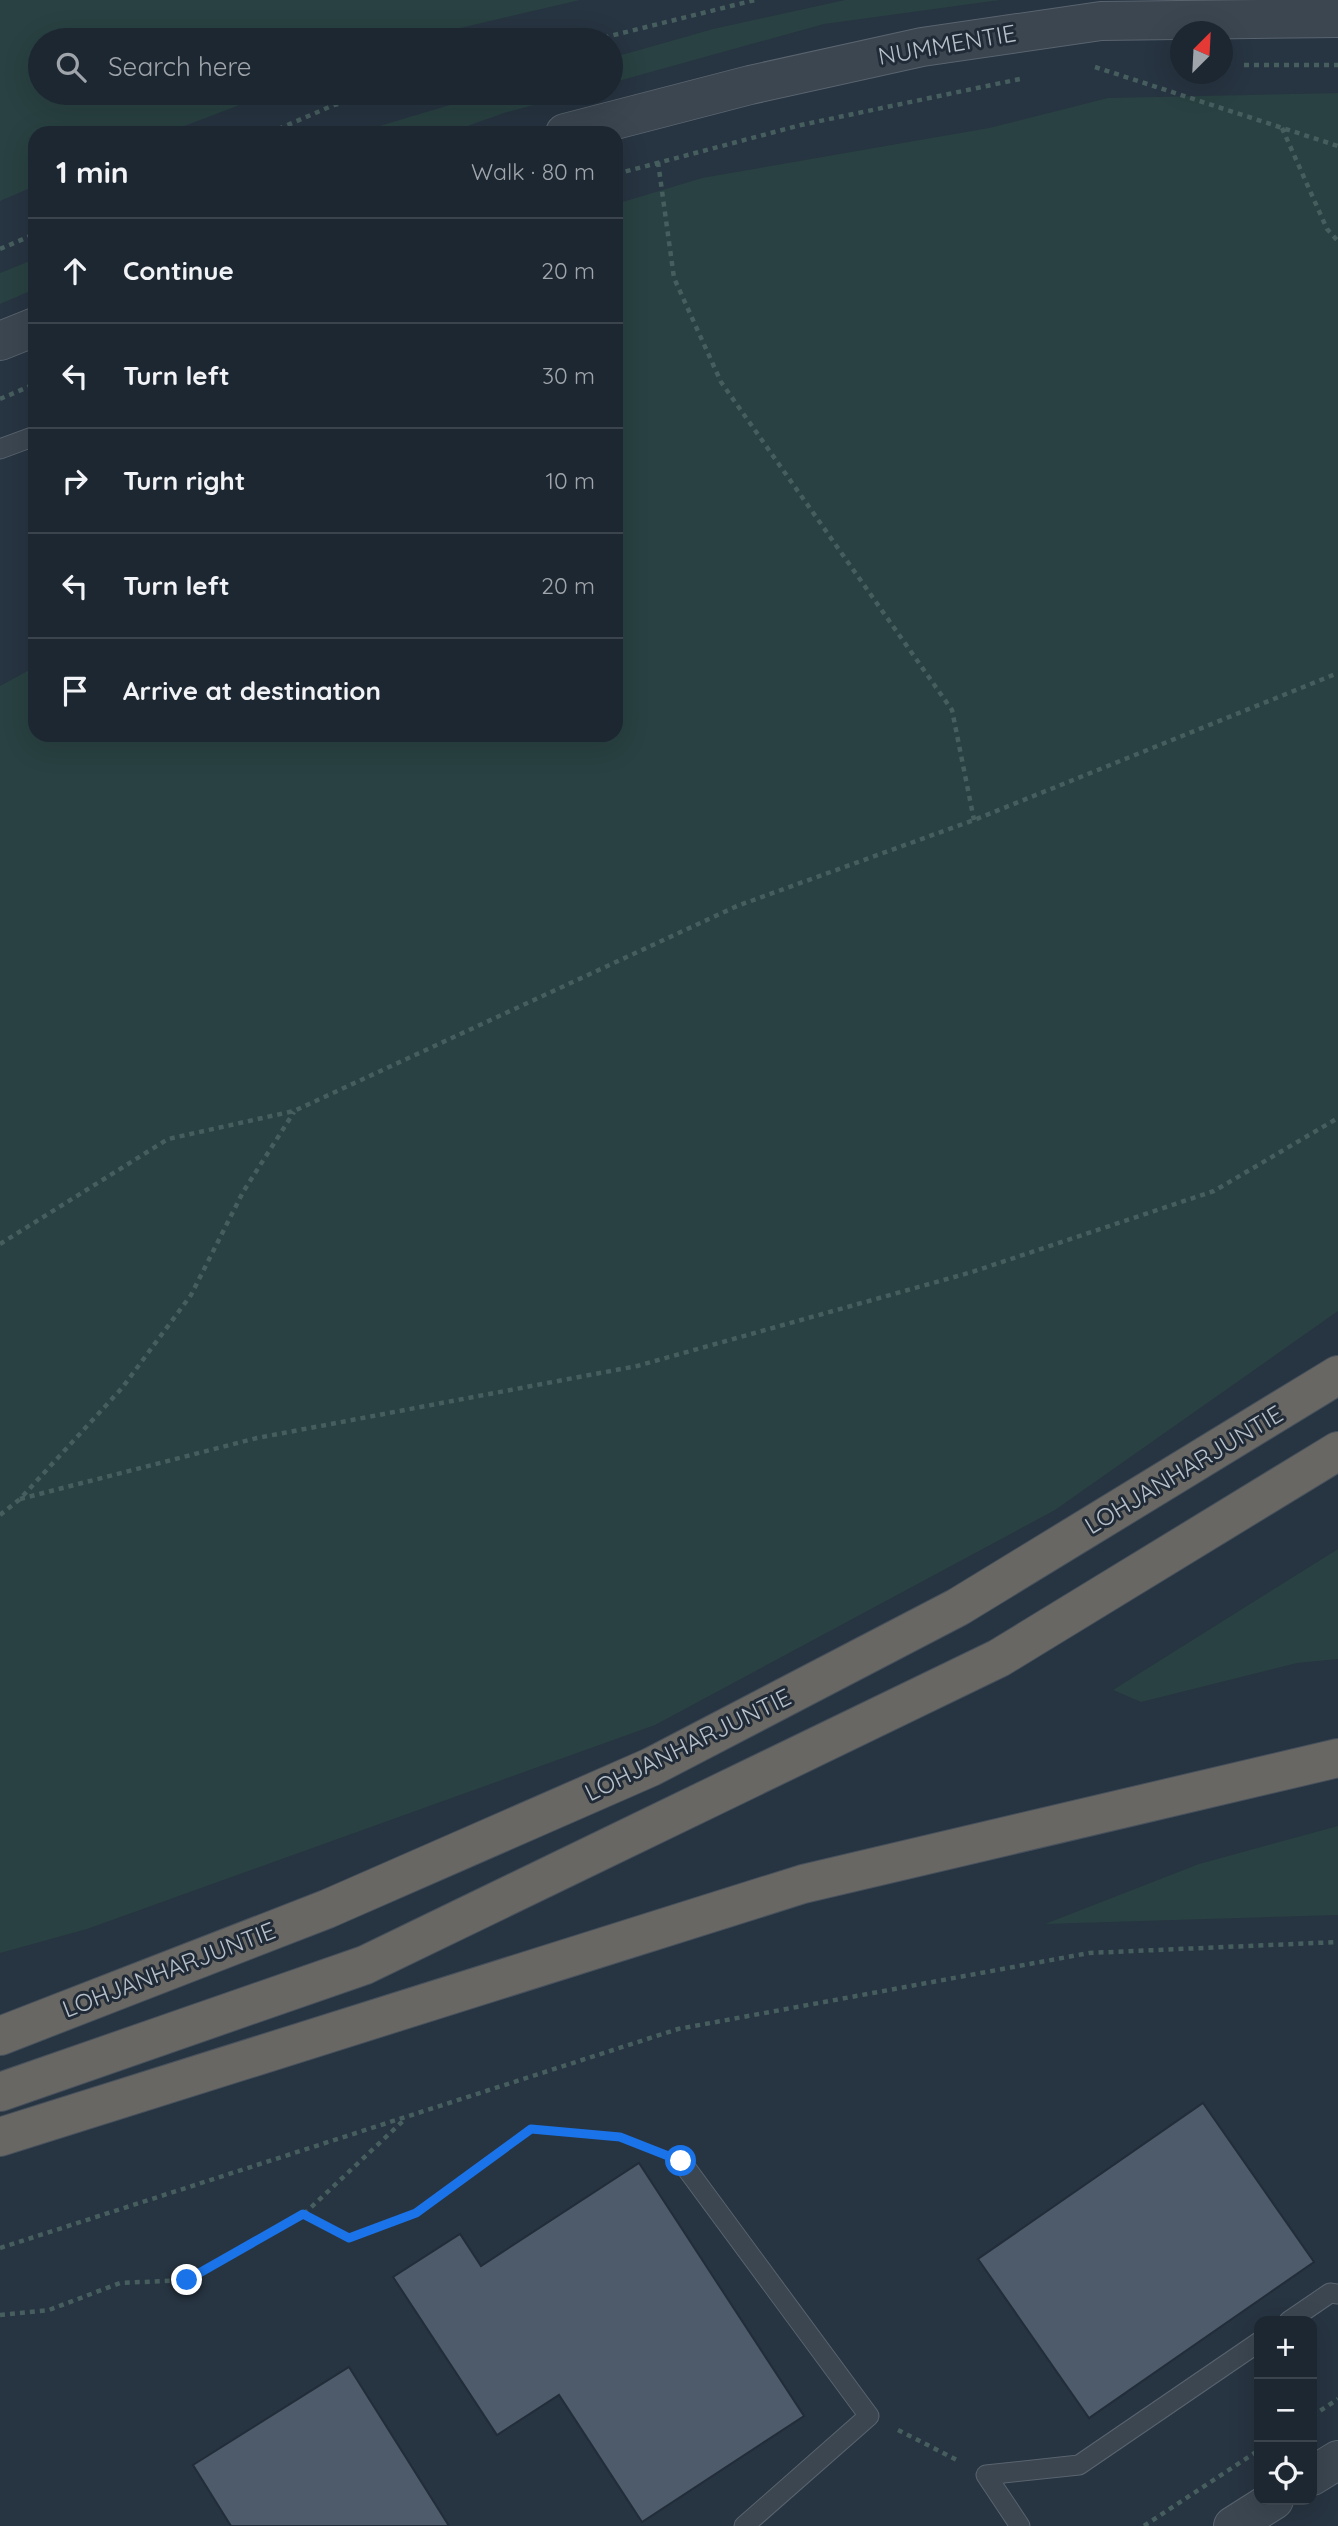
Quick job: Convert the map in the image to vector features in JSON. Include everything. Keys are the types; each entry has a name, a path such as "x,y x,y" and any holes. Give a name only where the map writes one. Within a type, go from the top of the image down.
{"highway":[{"name":"LOHJANHARJUNTIE","path":"0,2036 327,1909 651,1767 958,1607 1338,1376"},
{"path":"0,2092 365,1965 999,1658 1338,1451"},
{"path":"0,2137 803,1884 1338,1758"}],"street":[{"name":"NUMMENTIE","path":"592,126 750,85 922,47 1101,21 1338,18"},
{"path":"0,341 28,330"},
{"path":"1317,2473 1338,2460"},
{"path":"1233,2526 1267,2505"}],"lane":[{"path":"0,449 28,439"},
{"path":"681,2161 869,2416 744,2526"},
{"path":"1296,2316 1330,2293 1338,2294"},
{"path":"1020,2526 986,2475 1080,2465 1254,2345"}],"path":[{"path":"623,33 755,0"},
{"path":"1114,65 1087,65 1338,146"},
{"path":"1235,65 1338,65"},
{"path":"623,172 801,125 1033,76"},
{"path":"285,126 334,105"},
{"path":"1281,128 1327,229 1338,241"},
{"path":"658,162 674,278 721,382 952,710 974,820"},
{"path":"0,249 28,237"},
{"path":"0,399 28,387"},
{"path":"0,1244 167,1139 294,1111 737,906 974,820 1338,673"},
{"path":"0,1515 20,1499 122,1388 191,1295 243,1192 294,1111"},
{"path":"20,1499 257,1438 637,1366 959,1276 1214,1191 1338,1118"},
{"path":"0,2248 691,2026 1089,1953 1338,1942"},
{"path":"0,2315 48,2310 120,2283 187,2280 303,2214 408,2116"},
{"path":"303,2214 349,2238 416,2213 531,2129 620,2137 681,2161"},
{"path":"1317,2413 1338,2399"},
{"path":"869,2416 986,2475"},
{"path":"1144,2526 1254,2454"}],"green space":[{"path":"0,0 580,0 460,28 28,28 28,105 240,105 184,126 28,126 28,189 0,201"},
{"path":"845,0 1000,0 824,24 623,80 623,55 713,29"},
{"path":"1338,93 1338,1311 1055,1510 655,1725 87,1929 0,1953 0,686 28,671 28,742 623,742 623,202 702,178 989,128 1108,98"},
{"path":"450,105 533,105 468,126 379,126"},
{"path":"28,262 28,292 0,304 0,273"},
{"path":"1338,1549 1338,1659 1297,1663 1141,1702 1113,1690"},
{"path":"1338,1826 1338,1915 1045,1924 1199,1864"}],"building":[{"path":"1203,2103 1314,2262 1089,2418 978,2259"},
{"path":"639,2163 804,2416 642,2522 559,2395 497,2435 393,2277 460,2234 481,2266"},
{"path":"349,2367 449,2526 231,2526 193,2465"}],"route":[{"path":"187,2280 303,2214 349,2238 416,2213 531,2129 620,2137 681,2161"}]}
